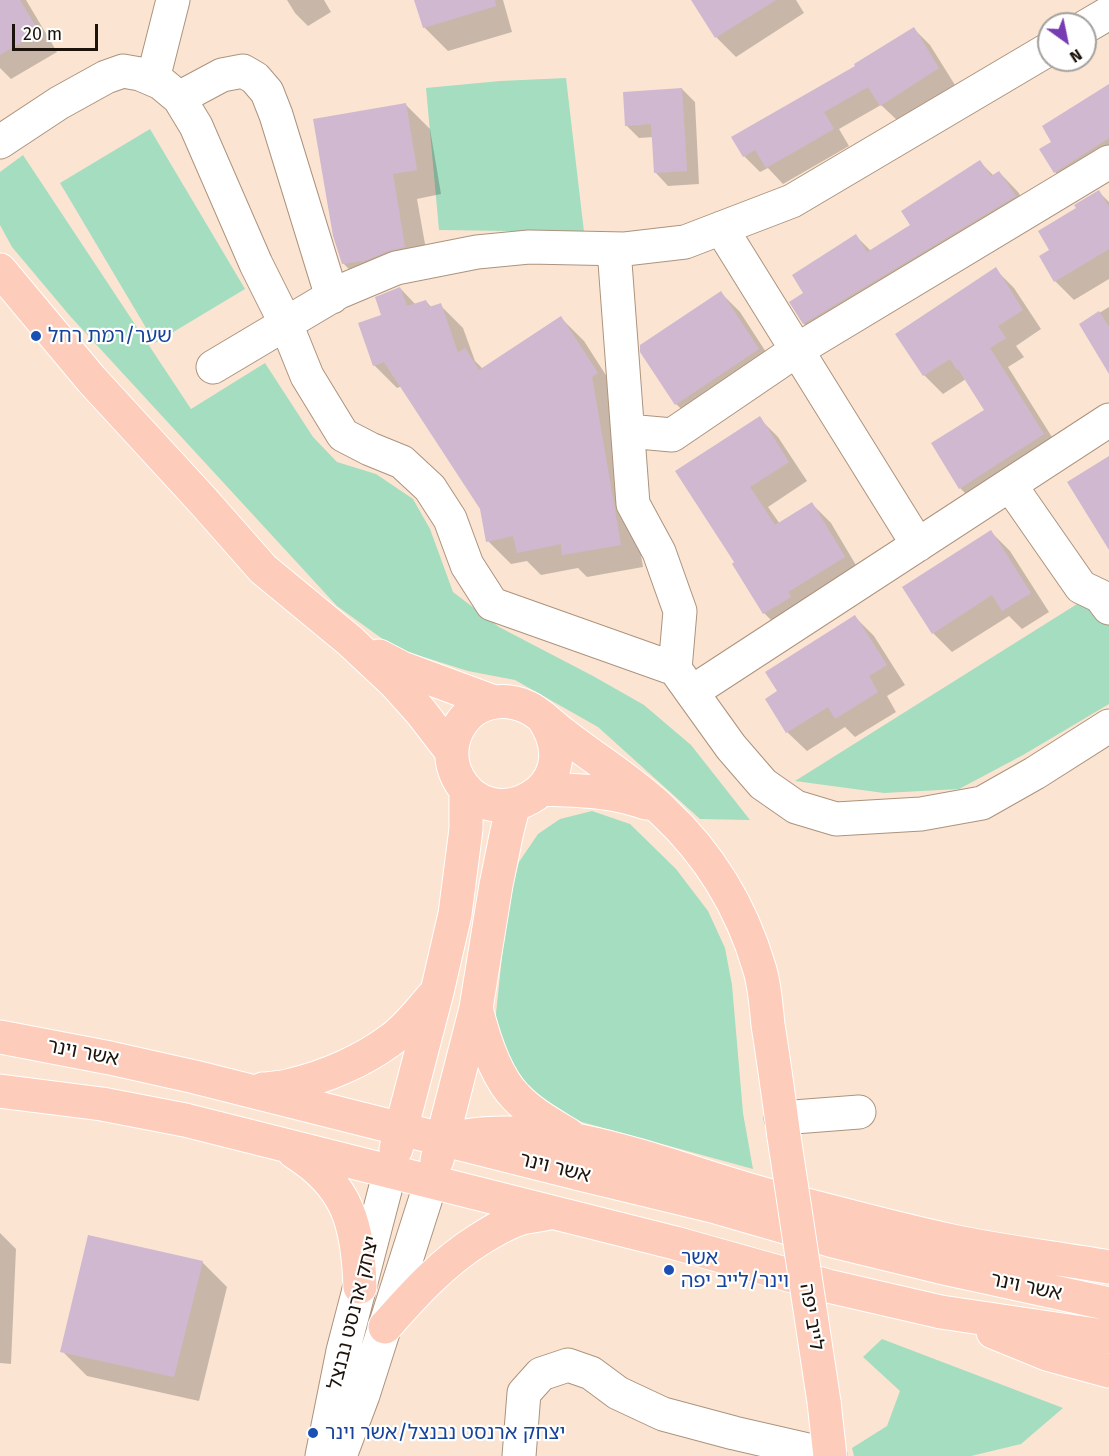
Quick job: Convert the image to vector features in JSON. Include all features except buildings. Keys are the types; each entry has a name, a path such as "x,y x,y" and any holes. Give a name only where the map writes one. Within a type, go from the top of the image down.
{"main road":[{"path":"0,270 91,379 263,569 349,640 395,683 452,751"},
{"path":"349,640 402,668 494,702"},
{"path":"431,1182 476,1008 507,831 528,797 550,776 556,761 556,746 551,731 543,718 529,707 512,702 494,702 481,706 460,724 454,737 453,765 458,778 476,798 501,806 528,797 606,792 627,796 662,810"},
{"name":"לייב יפה","path":"543,718 662,810 707,859 726,888 742,921 760,968 830,1456"},
{"path":"390,1172 455,914 464,856 466,789"},
{"path":"248,1090 288,1086 319,1078 374,1051 391,1040 411,1022 436,992"},
{"path":"476,1008 488,1049 505,1083 515,1097 536,1115 578,1140"},
{"name":"אשר וינר","path":"0,1037 110,1058 248,1090 712,1206 833,1241 1109,1304"},
{"name":"אשר וינר","path":"0,1091 112,1106 185,1120 675,1243 828,1286 941,1312 1109,1337"},
{"path":"442,1139 500,1132 578,1140 862,1220 953,1241 1109,1267"},
{"path":"279,1144 315,1166 339,1194 353,1226 360,1287"},
{"path":"385,1327 414,1295 465,1249 496,1229 521,1219 553,1213"},
{"path":"941,1312 1047,1354 1109,1371"}],"street":[{"path":"153,79 173,0"},
{"path":"213,367 339,292 396,268 477,252 529,247 625,249 685,242 792,201 1037,56"},
{"path":"0,142 58,103 105,77 123,71 140,74 162,83 179,98 196,126 256,264 286,324 307,376 343,435 402,462 429,488 450,519 467,565 492,604 683,680 731,747 763,784 796,807 836,819 921,814 981,803 1035,773 1109,726"},
{"path":"179,98 222,75 243,71 255,78 267,92 332,297"},
{"path":"628,431 672,435 797,350 1109,162"},
{"path":"721,228 918,545"},
{"path":"614,249 633,504 659,552 680,611 683,680"},
{"path":"683,680 918,545 1109,420"},
{"path":"1010,485 1081,587 1100,596 1109,608"},
{"path":"783,1128 859,1112"},
{"name":"יצחק ארנסט נבנצל","path":"322,1456 343,1350 390,1172"},
{"name":"יצחק ארנסט נבנצל","path":"340,1456 363,1395 431,1182"},
{"path":"519,1456 524,1394 542,1374 568,1365 591,1373 618,1393 663,1414 830,1456"}],"green space":[{"path":"566,78 584,232 439,230 426,88"},
{"path":"150,129 245,289 155,343 60,183"},
{"path":"23,155 191,409 265,363 313,437 337,462 376,474 413,499 430,529 453,592 499,627 644,705 691,745 750,820 700,819 598,727 515,680 468,671 395,648 337,606 70,316 12,247 0,225 0,172"},
{"path":"1109,584 1109,704 1023,755 959,789 884,793 795,781"},
{"path":"592,811 630,824 676,869 708,911 725,948 732,985 743,1113 753,1169 560,1116 509,1068 495,1023 507,909 519,862 538,834 560,819"},
{"path":"882,1339 1063,1408 1021,1444 971,1456 854,1456 852,1448 887,1426 900,1391 863,1357"}],"place":[{"name":"שער/רמת רחל","path":"36,336"},
{"name":"אשר וינר/לייב יפה","path":"669,1270"},
{"name":"יצחק ארנסט נבנצל/אשר וינר","path":"313,1433"}]}
